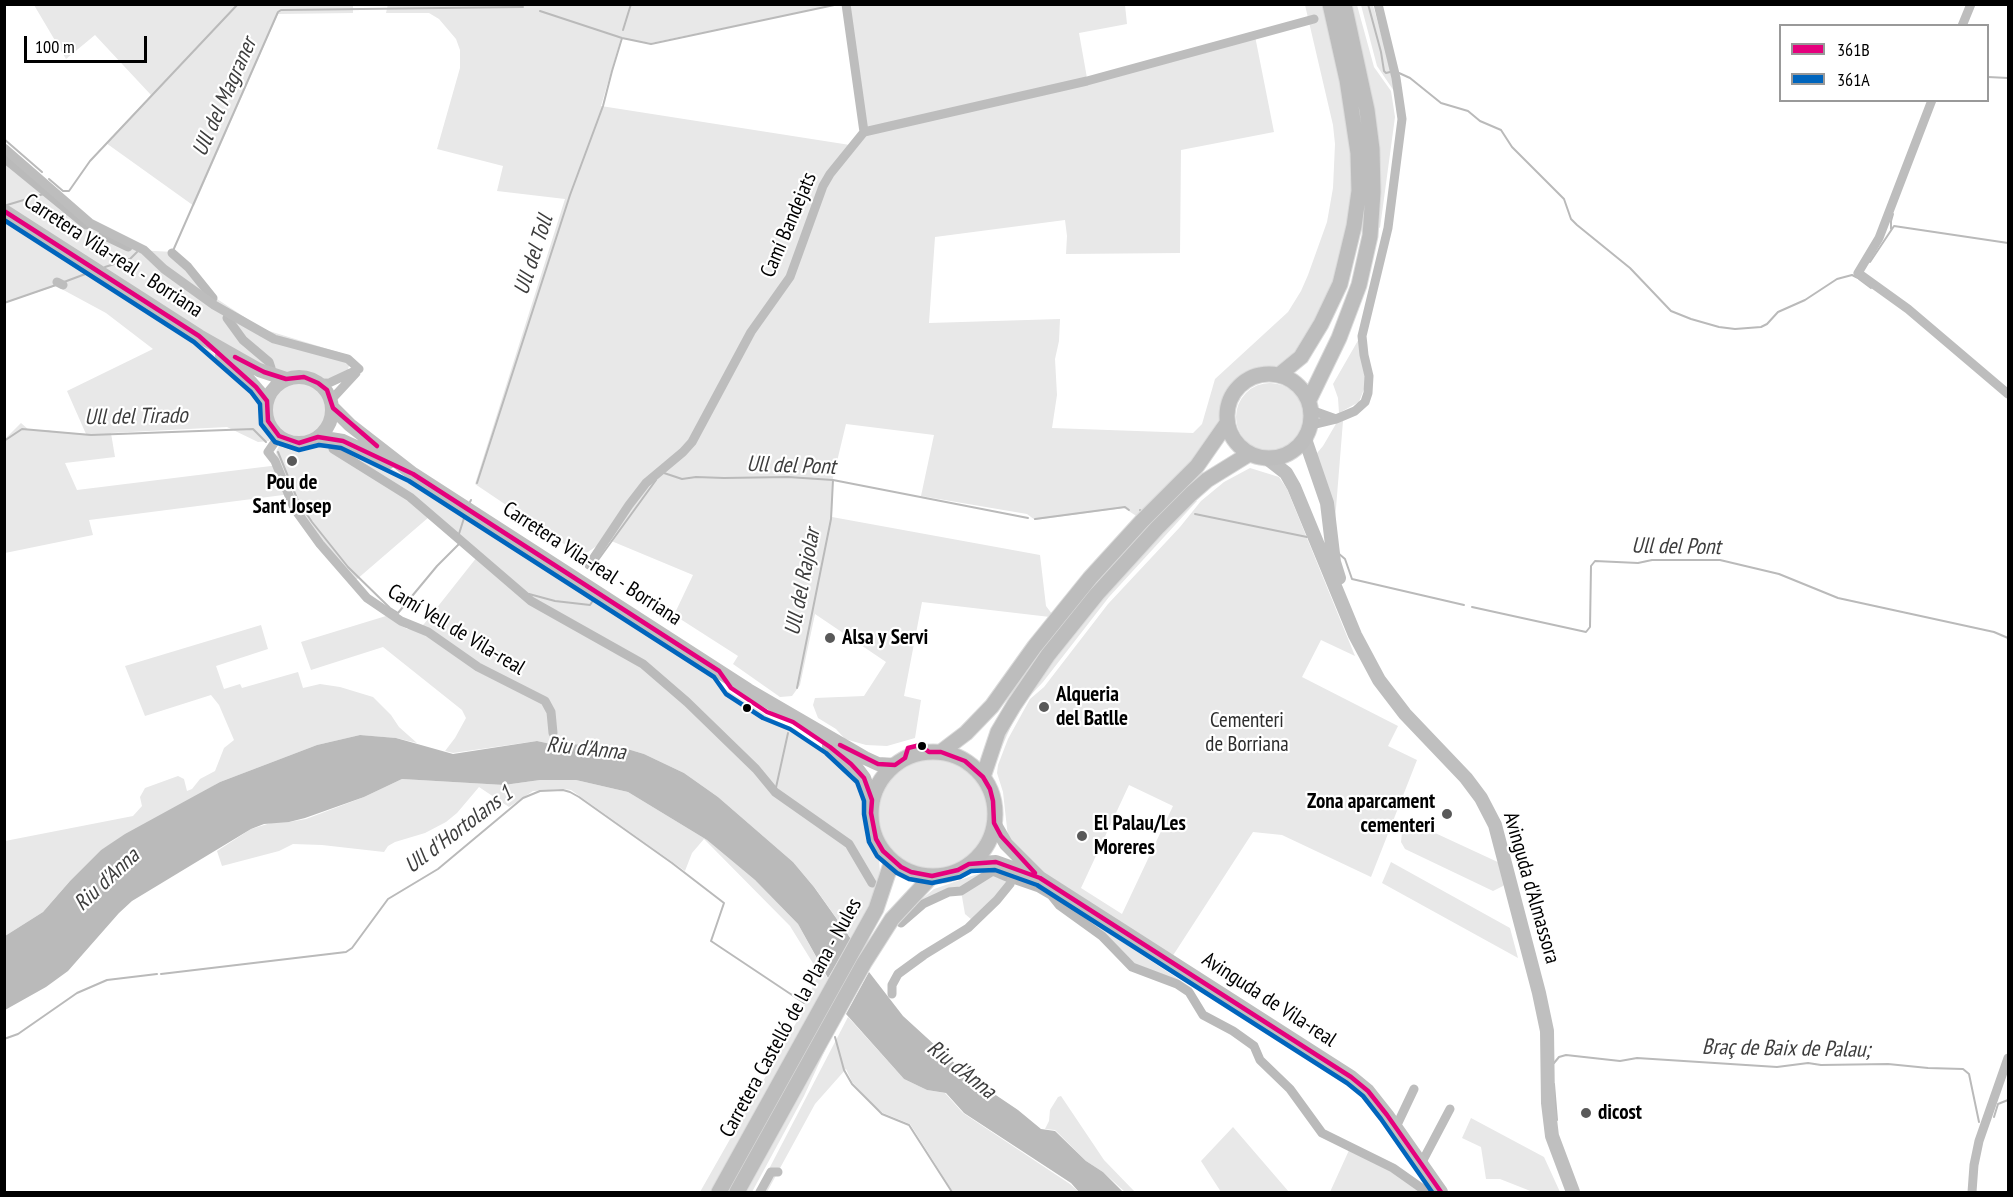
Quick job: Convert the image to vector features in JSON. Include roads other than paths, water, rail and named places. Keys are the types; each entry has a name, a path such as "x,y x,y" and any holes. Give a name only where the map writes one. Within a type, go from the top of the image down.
{"main road":[{"path":"1279,375 1301,357 1321,324 1340,284 1354,226 1359,191 1354,113 1341,45 1330,4"},
{"path":"1309,419 1297,384 1279,375 1268,374 1246,381 1238,388 1228,405 1227,423 1235,441 1249,453 1268,459 1289,454 1309,419 1359,285 1370,236 1373,192 1372,149 1367,110 1344,4"},
{"name":"Carretera Vila-real - Borriana","path":"4,211 199,336 259,370 286,379"},
{"name":"Carretera Vila-real - Borriana","path":"199,336 247,378 267,401"},
{"path":"304,377 318,383 327,390 332,404 329,424 318,437 299,443 279,436 267,421 267,401 276,386 286,379 304,377"},
{"name":"Carretera Vila-real - Borriana","path":"332,404 350,425 413,474 748,690 865,758 878,764 894,765"},
{"name":"Avinguda d'Almassora","path":"1309,419 1326,503 1334,562 1355,634"},
{"path":"941,752 966,733 993,705 1041,638 1090,578 1197,465 1227,423"},
{"name":"Carretera Vila-real - Borriana","path":"318,437 343,441 413,474"},
{"path":"983,777 998,732 1014,705 1048,655 1097,594 1191,494 1249,453"},
{"name":"Avinguda d'Almassora","path":"1268,459 1286,473 1294,487 1355,634 1379,680 1405,714 1466,778 1481,798 1495,825 1547,1031 1548,1103 1552,1136 1573,1192"},
{"name":"Carretera Vila-real - Borriana","path":"748,690 851,764 864,778 872,800"},
{"path":"941,752 965,760 983,777 993,801 994,823 985,847 969,864 952,872 932,876 911,872 892,861 883,851 874,833 871,813 872,800 880,781 894,765 917,754 941,752"},
{"name":"Avinguda de Vila-real","path":"994,823 1006,844 1040,878 1351,1077 1368,1091 1441,1192"},
{"name":"Carretera Castelló de la Plana - Nules","path":"719,1192 876,909 892,861"},
{"name":"Avinguda de Vila-real","path":"969,864 996,862 1040,878"},
{"name":"Carretera Castelló de la Plana - Nules","path":"737,1192 864,963 892,919 932,876"}],"street":[{"path":"846,4 864,132 1087,81 1314,19"},
{"path":"1309,419 1336,419 1355,411 1365,402 1368,393 1369,376 1362,336 1388,228 1402,119 1396,78 1378,4"},
{"path":"1963,24 1971,4"},
{"path":"1931,102 1879,238 1858,273 1908,309 2008,394"},
{"name":"Camí Bandejats","path":"589,565 646,483 692,442 732,363 790,277 823,186 864,132"},
{"path":"4,148 90,223 144,250 164,269 214,305 274,339 348,359 358,369"},
{"path":"318,383 329,383 358,369"},
{"path":"332,404 355,377 358,369"},
{"path":"1309,419 1336,419"},
{"name":"Camí Vell de Vila-real","path":"279,436 268,452 275,461 294,508 320,544 368,597 401,621 428,632 478,667 545,701 551,712 553,733"},
{"path":"892,994 892,985 898,974 968,928 1004,892 1010,884 1015,869"},
{"path":"1972,1192 1979,1141 2008,1058"},
{"path":"1395,1127 1414,1089"},
{"path":"1421,1164 1450,1109"},
{"path":"760,1192 771,1172 778,1172"}],"water":[{"name":"Riu d'Anna","path":"360,735 396,738 453,754 537,741 551,744 614,745 644,754 684,773 718,797 793,862 851,939 828,978 798,924 755,880 707,840 628,792 576,780 540,780 504,785 402,779 364,797 305,818 264,824 251,829 132,901 68,971 46,987 5,1010 5,936 43,912 101,850 125,834 220,782 317,745"},
{"name":"Riu d'Anna","path":"869,972 903,1016 972,1079 1018,1110 1041,1129 1055,1131 1123,1192 1079,1192 1071,1183 964,1113 946,1093 927,1090 904,1079 846,1014"}],"waterway":[{"path":"49,179 63,191 69,191 90,161 238,4"},
{"name":"Ull del Toll","path":"623,30 631,4"},
{"name":"Ull del Magraner","path":"540,11 622,38 651,44 839,4"},
{"path":"1368,4 1384,71 1390,72"},
{"name":"Ull del Magraner","path":"172,253 278,12 281,10 523,7"},
{"name":"Ull del Toll","path":"477,483 570,195 603,106 622,38"},
{"path":"1399,73 1410,78 1441,103 1468,111 1480,121 1501,130 1512,147 1564,199 1571,219 1630,268 1671,311 1719,327 1735,329 1761,327 1778,312 1805,300 1837,279 1852,275 1858,278"},
{"path":"1989,77 2008,78"},
{"path":"4,139 42,172"},
{"path":"4,158 86,225"},
{"path":"7,205 47,193"},
{"path":"1891,229 1893,214"},
{"path":"1870,262 1894,226 2008,243"},
{"path":"103,235 128,247"},
{"path":"105,267 130,259 137,252"},
{"path":"172,253 188,267 213,298"},
{"path":"64,282 88,273"},
{"path":"1859,279 1871,288"},
{"path":"4,303 56,285"},
{"path":"227,318 243,340 269,362 271,368"},
{"name":"Ull del Tirado","path":"4,441 22,429 91,435 253,429 266,442"},
{"path":"333,449 410,497 531,601 643,664 687,702 756,769 775,792 849,844 872,883"},
{"name":"Ull del Tirado","path":"278,452 298,501 312,522 348,567 398,613 437,566 462,541"},
{"name":"Ull del Pont","path":"664,473 682,479 788,477 833,480 1028,518"},
{"name":"Ull del Pont","path":"598,560 656,480"},
{"name":"Ull del Rajolar","path":"797,688 831,519 833,480"},
{"name":"Ull del Pont","path":"1035,519 1125,507 1129,510"},
{"name":"Ull del Pont","path":"1195,514 1307,537"},
{"name":"Ull del Toll","path":"458,537 465,515"},
{"name":"Ull del Pont","path":"1338,553 1345,559 1352,579 1464,605"},
{"name":"Ull del Pont","path":"1472,607 1586,632 1590,627 1591,566 1595,561 1638,563 1652,560 1720,560 1779,574 1838,598 1994,632 2008,638"},
{"name":"Ull del Pont","path":"526,597 529,594 555,601 590,605 594,599"},
{"name":"Ull del Rajolar","path":"775,792 788,733"},
{"name":"Ull d'Hortolans 1","path":"161,974 346,952 352,948 388,899 438,869 523,798 540,791 563,790 579,797 724,903 711,941 804,1003"},
{"path":"901,923 923,904 949,892 961,891 993,871 1007,877"},
{"path":"1016,880 1051,895 1059,905 1102,936 1132,967 1177,984 1189,992 1203,1015 1233,1031 1254,1046 1260,1060 1290,1089 1322,1133 1393,1168 1427,1192"},
{"name":"Ull d'Hortolans 1","path":"4,1039 18,1034 77,993 107,980 157,974"},
{"name":"Ull d'Hortolans 1","path":"835,1037 844,1070 852,1084 882,1114 909,1125 952,1192"},
{"name":"Braç de Baix de Palau;","path":"1554,1063 1559,1057 1566,1055 1620,1061 1637,1058 1777,1067 1808,1063 1821,1065 1888,1064 1963,1069 1969,1074 1979,1122"},
{"path":"1554,1084 1557,1120"},
{"name":"Braç de Baix de Palau;","path":"1994,1117 1998,1104 2008,1100"}],"place":[{"name":"Pou de Sant Josep","path":"292,461"},
{"name":"Alsa y Servi","path":"830,638"},
{"name":"Alqueria del Batlle","path":"1044,707"},
{"name":"Zona aparcament cementeri","path":"1447,814"},
{"name":"El Palau/Les Moreres","path":"1082,836"},
{"name":"dicost","path":"1586,1113"}],"park label":[{"name":"Cementeri de Borriana","path":"1247,733"}]}
